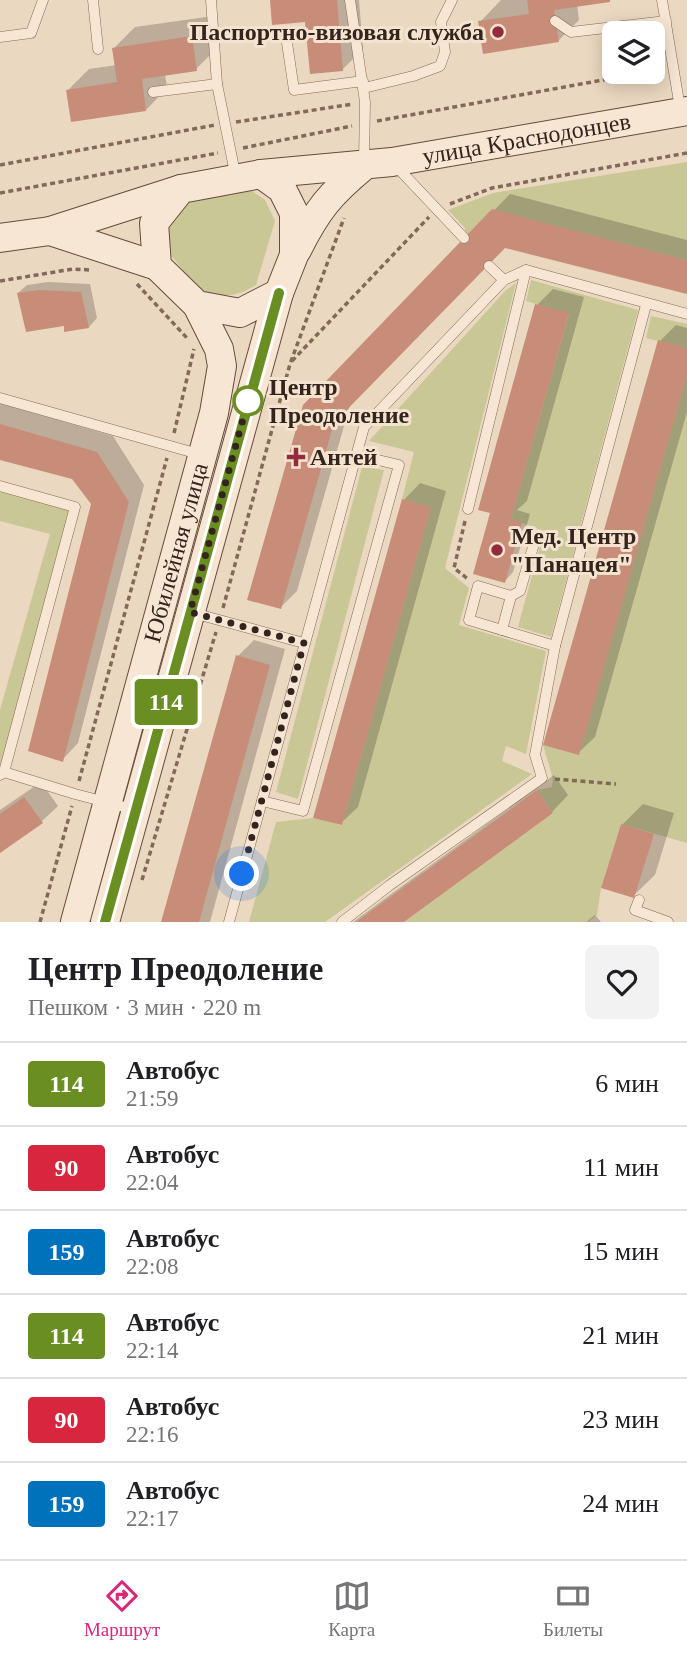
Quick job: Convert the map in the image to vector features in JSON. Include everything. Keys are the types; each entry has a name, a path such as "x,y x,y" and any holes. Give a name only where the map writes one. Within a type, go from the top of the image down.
{"street":[{"name":"улица Краснодонцев","path":"248,176 392,162 684,112"},
{"path":"50,230 157,266 197,305 240,313 279,293 314,216 338,187 364,166"},
{"path":"0,238 50,230 181,189 248,176 282,189 294,213 294,256"},
{"path":"157,266 154,223 181,189"},
{"name":"Юбилейная улица","path":"105,922 279,293"},
{"name":"Юбилейная улица","path":"75,922 214,413 222,366 219,349 197,305"},
{"path":"154,632 187,626"}],"lane":[{"path":"0,37 31,33 43,0"},
{"path":"93,0 98,49"},
{"path":"211,0 217,84 230,150 248,176"},
{"path":"350,0 365,102 364,166"},
{"path":"286,36 294,90 363,85 413,76 440,66 445,52 441,22 452,0"},
{"path":"662,0 684,112"},
{"path":"555,21 571,32 666,21"},
{"path":"153,92 217,84"},
{"path":"392,162 464,239"},
{"path":"489,266 504,280"},
{"path":"468,509 526,270"},
{"path":"229,922 364,427 504,280 526,270 646,305 687,314"},
{"path":"342,922 542,778 535,755 555,646 646,305"},
{"path":"0,398 202,455"},
{"path":"262,801 303,811 399,464 356,455"},
{"path":"0,486 75,507 2,774 136,810"},
{"path":"536,537 520,591 511,596 478,586 469,620 555,646"},
{"path":"502,630 511,596"},
{"path":"187,626 220,621 304,643"},
{"path":"639,900 635,911 668,922"}],"path":[{"path":"0,193 602,80"},
{"path":"0,165 225,124 365,102"},
{"path":"290,364 437,210 492,188 687,153"},
{"path":"141,883 220,621 290,364 345,217"},
{"path":"0,281 73,269 101,270"},
{"path":"40,922 195,347 138,285 126,277"},
{"path":"261,356 290,364"},
{"path":"468,509 454,568 478,586"},
{"path":"553,779 616,784"}],"shaded area":[{"path":"687,162 687,260 492,210 464,238 465,228 448,210 493,193"},
{"path":"249,189 265,200 275,221 256,285 232,295 201,292 169,253 166,213 174,203"},
{"path":"531,280 638,310 551,637 518,627 544,531 511,519 569,314 526,301"},
{"path":"516,283 445,568 469,588 459,625 546,651 526,754 506,746 502,761 532,774 325,922 249,922 276,822 313,818 342,825 431,507 402,499 414,452 369,441 506,290"},
{"path":"651,316 687,324 687,348 646,338"},
{"path":"687,375 687,843 621,824 601,888 597,915 588,922 404,922 553,813 537,790 552,787 553,779 543,745 579,754"},
{"path":"362,467 384,470 298,799 276,792"},
{"path":"0,486 75,507 0,773 0,710 50,534 0,521"}],"building":[{"path":"270,0 337,0 343,71 310,74 305,22 272,25"},
{"path":"527,0 610,2 554,10 559,42 483,54 478,21 529,14"},
{"path":"192,36 197,71 142,79 146,111 71,122 66,90 117,82 112,48"},
{"path":"492,209 687,260 687,294 505,248 334,423 281,609 247,600 303,405"},
{"path":"39,290 81,292 89,328 64,332 64,326 26,332 17,293"},
{"path":"535,304 569,313 511,519 522,522 505,583 473,574 490,513 478,510"},
{"path":"658,340 687,348 687,375 579,755 543,745"},
{"path":"0,424 97,452 129,502 63,762 28,751 91,504 72,479 0,460"},
{"path":"402,499 431,507 342,825 313,818"},
{"path":"236,655 270,665 199,922 161,922"},
{"path":"537,790 553,813 404,922 356,922"},
{"path":"24,797 43,823 0,853 0,814"},
{"path":"621,824 654,834 634,898 601,888"}],"bus line":[{"name":"114","path":"105,922 279,293"}],"place":[{"name":"Паспортно-визовая служба","path":"498,32"},
{"name":"Центр Преодоление","path":"248,401"},
{"name":"Антей","path":"296,457"},
{"name":"Мед. Центр \"Панацея\"","path":"497,550"}],"route":[{"path":"242,874 304,643 190,612 248,401"}]}
